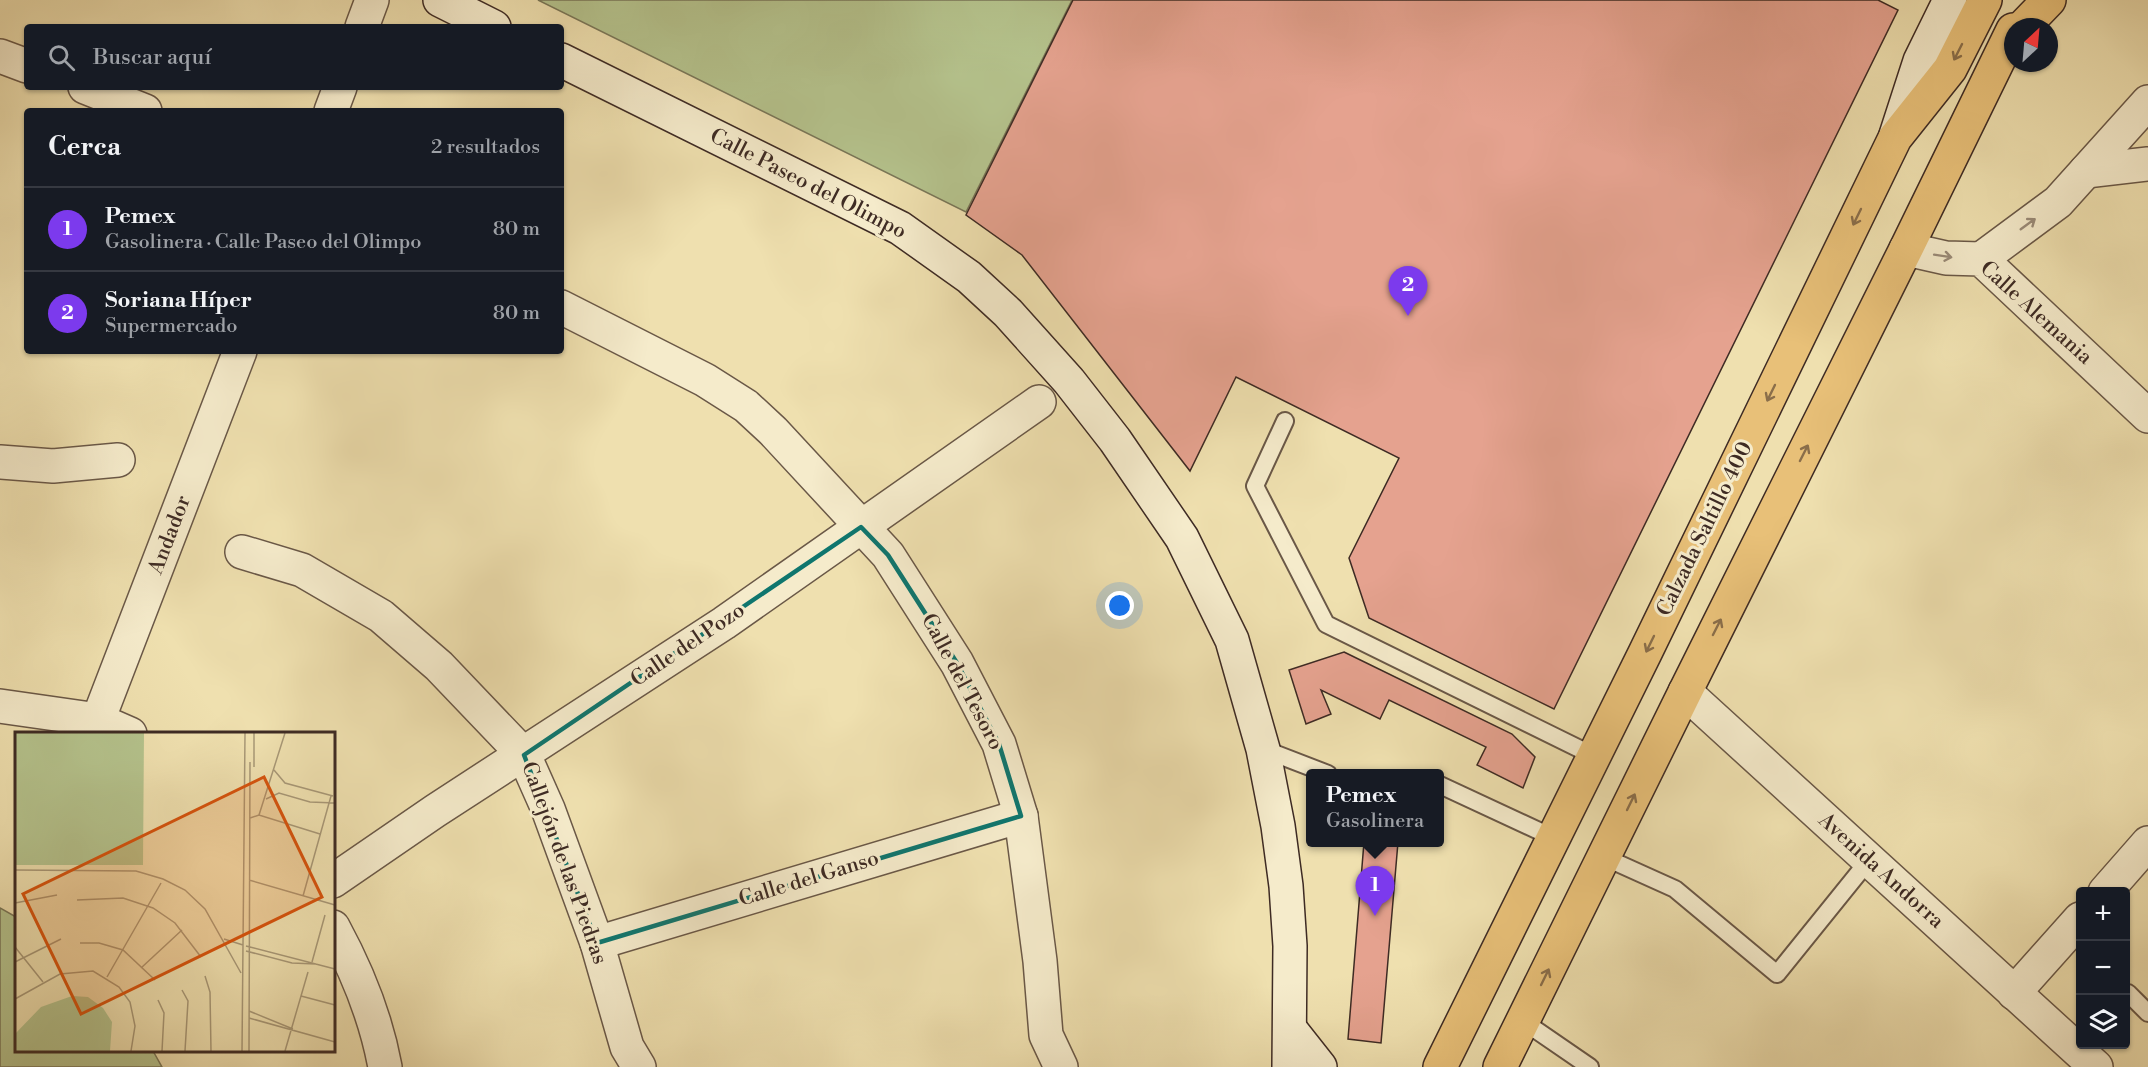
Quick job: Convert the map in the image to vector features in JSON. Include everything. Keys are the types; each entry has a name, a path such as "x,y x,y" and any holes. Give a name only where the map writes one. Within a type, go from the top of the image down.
{"main road":[{"name":"Calzada Saltillo 400","path":"1440,1067 1895,138 1950,69 1984,0"},
{"path":"2021,18 2029,0"},
{"path":"2030,18 2049,0"},
{"path":"1500,1067 2004,52"}],"street":[{"path":"363,24 372,0"},
{"path":"440,0 488,24"},
{"path":"1895,138 1920,61 1950,0"},
{"path":"0,56 24,65"},
{"name":"Calle Paseo del Olimpo","path":"564,61 900,228 969,277 1008,313 1069,381 1115,440 1182,538 1232,640 1263,749 1278,826 1286,886 1290,946 1289,1067"},
{"path":"92,90 138,108"},
{"path":"332,108 339,90"},
{"path":"1981,259 2058,202 2148,102"},
{"path":"2086,171 2148,164"},
{"name":"Calle Alemania","path":"1906,249 1946,258 1981,259 2148,416"},
{"name":"Calle del Tesoro","path":"564,309 705,380 746,406 773,431 888,555 957,663 999,744 1021,816 1040,961 1046,1035 1061,1067"},
{"name":"Andador","path":"98,720 239,354"},
{"name":"Calle del Pozo","path":"334,880 724,623 1039,402"},
{"path":"0,462 52,466 118,460"},
{"name":"Callejón de las Piedras","path":"242,552 302,570 381,616 440,666 524,754 548,808 597,943 627,1047 639,1067"},
{"name":"Avenida Andorra","path":"1685,692 2014,993 2086,1054"},
{"path":"0,706 98,720 125,732"},
{"name":"Calle del Ganso","path":"597,943 1021,816"},
{"path":"2109,887 2148,843"},
{"path":"2014,993 2076,923"},
{"path":"334,929 368,1001 385,1067"},
{"path":"1290,1029 1320,1067"}],"lane":[{"path":"1285,421 1256,486 1326,624 1594,756"},
{"path":"1263,749 1315,769"},
{"path":"1444,787 1554,838"},
{"path":"1604,857 1675,889 1777,974 1869,860"},
{"path":"2130,996 2148,1012"},
{"path":"1523,1021 1590,1067"}],"highlighted area":[{"path":"861,527 888,555 957,663 999,744 1021,816 597,943 524,755"}],"green space":[{"path":"538,0 1072,0 966,212"},
{"path":"0,908 15,916 15,1052 154,1052 162,1067 0,1067"}],"building":[{"path":"1073,0 1878,0 1898,10 1554,709 1369,618 1349,558 1399,458 1236,377 1190,471 1022,255 966,215"},
{"path":"1344,652 1512,734 1535,757 1523,788 1477,765 1486,747 1389,700 1380,719 1321,690 1331,714 1306,724 1289,670"},
{"path":"1364,847 1398,847 1381,1043 1348,1039"}],"place":[{"name":"Soriana Híper","path":"1408,316"},
{"name":"Pemex","path":"1375,916"}]}
